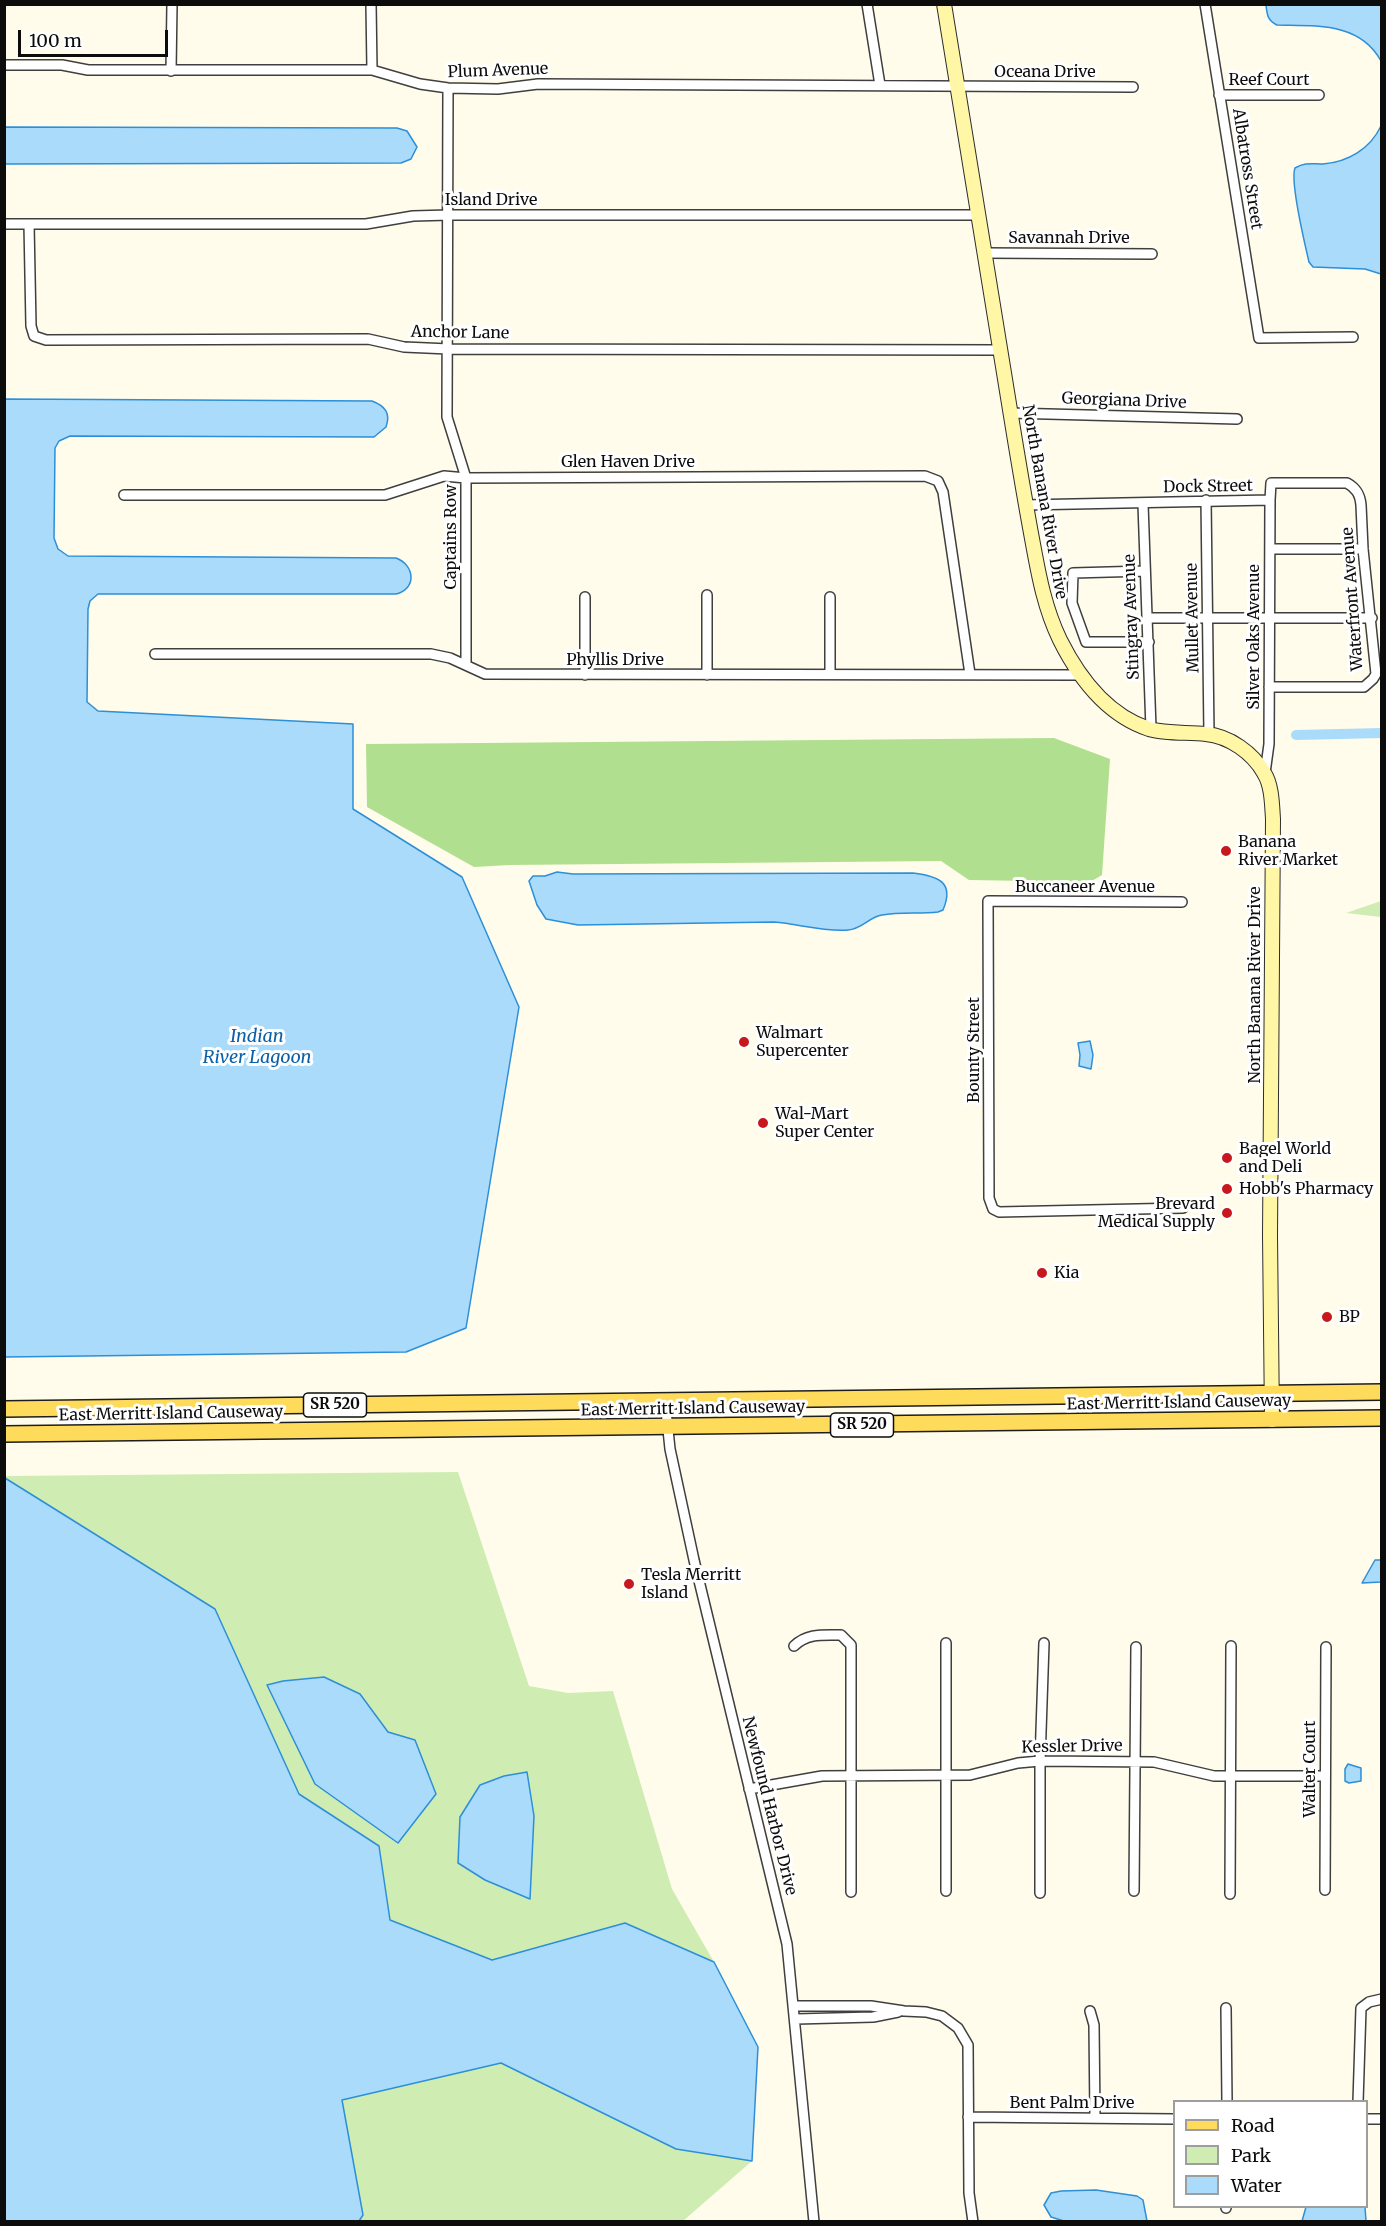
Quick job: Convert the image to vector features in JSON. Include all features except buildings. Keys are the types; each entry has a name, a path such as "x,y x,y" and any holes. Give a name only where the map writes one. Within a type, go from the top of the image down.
{"main road":[{"name":"East Merritt Island Causeway","path":"4,1408 1382,1392"},
{"name":"East Merritt Island Causeway","path":"4,1434 1382,1418"}],"street":[{"path":"171,70 172,4"},
{"path":"371,4 372,70"},
{"path":"867,4 880,85"},
{"name":"North Banana River Drive","path":"944,4 1025,505 1044,604 1060,641 1080,675 1103,702 1122,717 1150,729 1209,734 1224,738 1237,745 1265,773 1273,819 1270,1224 1272,1420"},
{"name":"Albatross Street","path":"1205,4 1259,338 1353,337"},
{"name":"Plum Avenue","path":"4,65 62,65 88,70 372,70 420,84 448,88 498,89 538,84 958,87"},
{"name":"Oceana Drive","path":"958,87 1133,87"},
{"name":"Captains Row","path":"448,88 447,417 466,478 466,664"},
{"name":"Reef Court","path":"1220,95 1319,94"},
{"name":"Island Drive","path":"4,224 366,224 413,216 449,215 978,214"},
{"name":"Anchor Lane","path":"29,224 33,336 46,340 368,339 404,347 449,349 1000,350"},
{"name":"Savannah Drive","path":"985,253 1152,254"},
{"name":"Georgiana Drive","path":"1010,413 1237,419"},
{"name":"Glen Haven Drive","path":"124,495 385,495 444,476 466,478 925,476 938,481 943,492 970,674"},
{"name":"Dock Street","path":"1025,505 1270,500 1270,483 1347,483 1358,492 1361,505"},
{"name":"Mullet Avenue","path":"1206,500 1209,734"},
{"name":"Silver Oaks Avenue","path":"1265,773 1269,744 1270,500"},
{"name":"Stingray Avenue","path":"1143,504 1150,729"},
{"name":"Waterfront Avenue","path":"1269,687 1364,687 1376,674 1372,618 1363,549 1361,505"},
{"path":"1270,549 1363,549"},
{"path":"1145,571 1073,573 1072,603 1086,642 1149,642"},
{"path":"707,595 707,675"},
{"path":"585,597 585,675"},
{"path":"830,597 830,674"},
{"path":"1148,618 1372,618"},
{"name":"Phyllis Drive","path":"155,654 431,654 450,658 485,674 1080,675"},
{"name":"Buccaneer Avenue","path":"988,901 1182,902"},
{"name":"Bounty Street","path":"988,901 989,1198 993,1209 999,1212 1183,1208"},
{"name":"Newfound Harbor Drive","path":"665,1401 667,1427 704,1602 787,1944 814,2222"},
{"path":"794,1646 813,1635 841,1635 851,1645 851,1892"},
{"path":"946,1643 946,1891"},
{"path":"1040,1893 1040,1761 1044,1643"},
{"path":"1230,1894 1231,1646"},
{"path":"1134,1891 1136,1647"},
{"name":"Walter Court","path":"1325,1890 1326,1647"},
{"name":"Kessler Drive","path":"749,1789 805,1778 970,1774 1018,1763 1040,1761 1136,1761 1179,1767 1214,1776 1324,1776"},
{"path":"1358,2100 1360,2008 1369,2002 1382,1999"},
{"path":"794,2006 871,2006 926,2012 942,2016 958,2028 968,2045 969,2193 973,2222"},
{"path":"1226,2008 1227,2100"},
{"path":"796,2019 873,2017 904,2011"},
{"path":"1090,2011 1094,2025 1095,2118"},
{"name":"Bent Palm Drive","path":"968,2117 1173,2118"}],"green space":[{"path":"1054,738 1110,759 1102,875 1090,882 969,880 941,861 474,867 367,807 366,744"},
{"path":"1381,901 1381,917 1346,913"},
{"path":"458,1472 529,1686 568,1693 613,1691 672,1889 714,1962 625,1923 492,1960 390,1920 379,1846 299,1794 215,1609 4,1476"},
{"path":"501,2063 676,2149 752,2161 683,2221 359,2221 363,2215 341,2100"}],"water":[{"path":"1266,5 1381,5 1381,61 1372,48 1349,33 1322,27 1277,25 1269,19"},
{"path":"1381,126 1381,274 1365,269 1313,267 1309,262 1299,213 1295,168 1305,164 1332,163 1349,157 1364,148"},
{"path":"5,127 397,128 407,131 417,147 411,159 401,163 5,164"},
{"name":"Indian River Lagoon","path":"5,399 372,401 386,411 388,418 386,427 374,437 70,436 59,441 55,448 54,538 58,549 68,556 396,558 402,561 410,571 408,587 396,594 98,594 90,601 88,609 87,702 98,711 353,724 353,809 462,877 519,1007 466,1328 406,1352 5,1357"},
{"path":"557,872 573,874 913,873 937,879 942,882 947,893 943,910 938,912 882,915 857,928 848,930 829,930 774,922 578,925 546,919 537,905 529,881 533,876 545,876"},
{"path":"1090,1041 1093,1055 1091,1069 1079,1066 1078,1043"},
{"path":"5,1478 215,1609 299,1794 379,1846 390,1920 492,1960 625,1923 714,1962 758,2047 752,2161 676,2149 501,2063 342,2100 363,2215 359,2221 5,2221"},
{"path":"1375,1560 1381,1560 1381,1582 1362,1583"},
{"path":"324,1677 360,1694 388,1732 415,1740 436,1794 398,1843 315,1784 267,1685"},
{"path":"1348,1764 1361,1768 1361,1781 1349,1783 1345,1781 1345,1769"},
{"path":"527,1772 534,1816 530,1899 485,1880 458,1863 460,1817 480,1785 504,1776"},
{"path":"1096,2190 1137,2196 1143,2200 1147,2221 1067,2222 1051,2217 1044,2205 1051,2193"},
{"path":"1306,2208 1365,2208 1366,2221 1302,2221"}],"waterway":[{"path":"1296,735 1382,733"}],"place":[{"name":"Banana River Market","path":"1226,851"},
{"name":"Walmart Supercenter","path":"744,1042"},
{"name":"Wal-Mart Super Center","path":"763,1123"},
{"name":"Bagel World and Deli","path":"1227,1158"},
{"name":"Hobb's Pharmacy","path":"1227,1189"},
{"name":"Brevard Medical Supply","path":"1227,1213"},
{"name":"Kia","path":"1042,1273"},
{"name":"BP","path":"1327,1317"},
{"name":"Tesla Merritt Island","path":"629,1584"}]}
